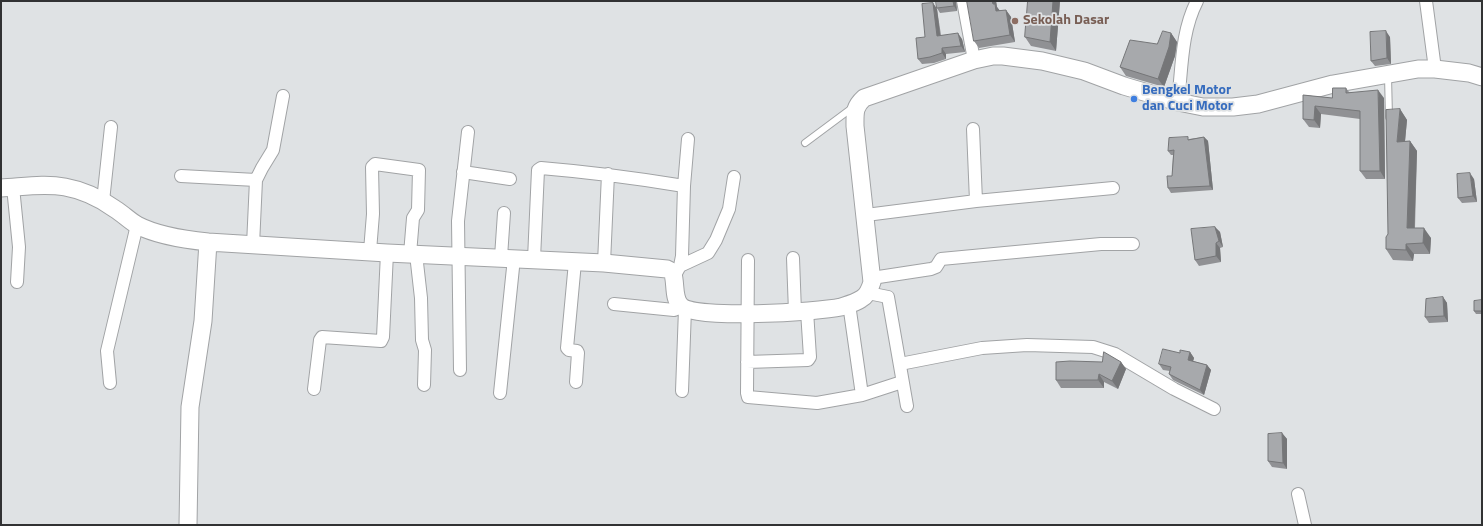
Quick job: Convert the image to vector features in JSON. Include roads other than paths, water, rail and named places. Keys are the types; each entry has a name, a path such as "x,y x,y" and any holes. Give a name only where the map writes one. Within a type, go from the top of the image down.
{"street":[{"path":"963,1 974,60"},
{"path":"1178,102 1183,48 1191,13 1198,1"},
{"path":"1426,1 1435,68"},
{"path":"614,304 674,310 683,308 702,313 748,314 841,307 860,300 870,285 866,215 855,114 857,104 864,98 974,60 993,56 1003,56 1042,61 1084,71 1124,86 1178,102 1203,107 1233,107 1258,104 1333,84 1418,69 1435,68 1469,73 1482,77"},
{"path":"254,245 256,180 273,150 283,96"},
{"path":"103,201 111,127"},
{"path":"973,129 976,201"},
{"path":"460,370 458,221 468,132"},
{"path":"682,391 683,308 676,300 677,272 682,256 684,186 688,139"},
{"path":"370,251 373,214 372,167 375,164 419,170 418,210 413,218 413,254 421,298 422,340 424,350 424,385"},
{"path":"534,259 538,170 541,168 608,174 684,186"},
{"path":"463,172 510,179"},
{"path":"604,262 608,174"},
{"path":"181,176 256,180"},
{"path":"16,282 19,247 7,187 43,186 65,187 76,190 103,201 137,225 184,239 208,242 387,253 575,262 604,262 667,269 677,272 708,253 716,240 729,209 734,177"},
{"path":"866,215 976,201 1113,188"},
{"path":"500,393 508,258 504,213"},
{"path":"110,383 107,351 137,225"},
{"path":"188,525 190,407 203,321 208,242"},
{"path":"870,285 932,269 936,267 941,259 1101,244 1133,244"},
{"path":"314,389 320,340 322,337 381,341 383,337 387,253"},
{"path":"747,362 808,360 810,358 793,258"},
{"path":"748,260 748,397 816,403 862,395 902,382"},
{"path":"575,262 567,348 578,353 576,382"},
{"path":"870,285 888,298 907,406"},
{"path":"849,304 862,395"},
{"path":"900,364 982,348 1027,345 1093,347 1115,354 1174,389 1214,409"},
{"path":"1298,494 1305,525"}],"lane":[{"path":"1388,75 1389,126"},
{"path":"805,143 857,104"}],"place":[{"name":"Sekolah Dasar","path":"1015,21"},
{"name":"Bengkel Motor dan Cuci Motor","path":"1134,99"}]}
